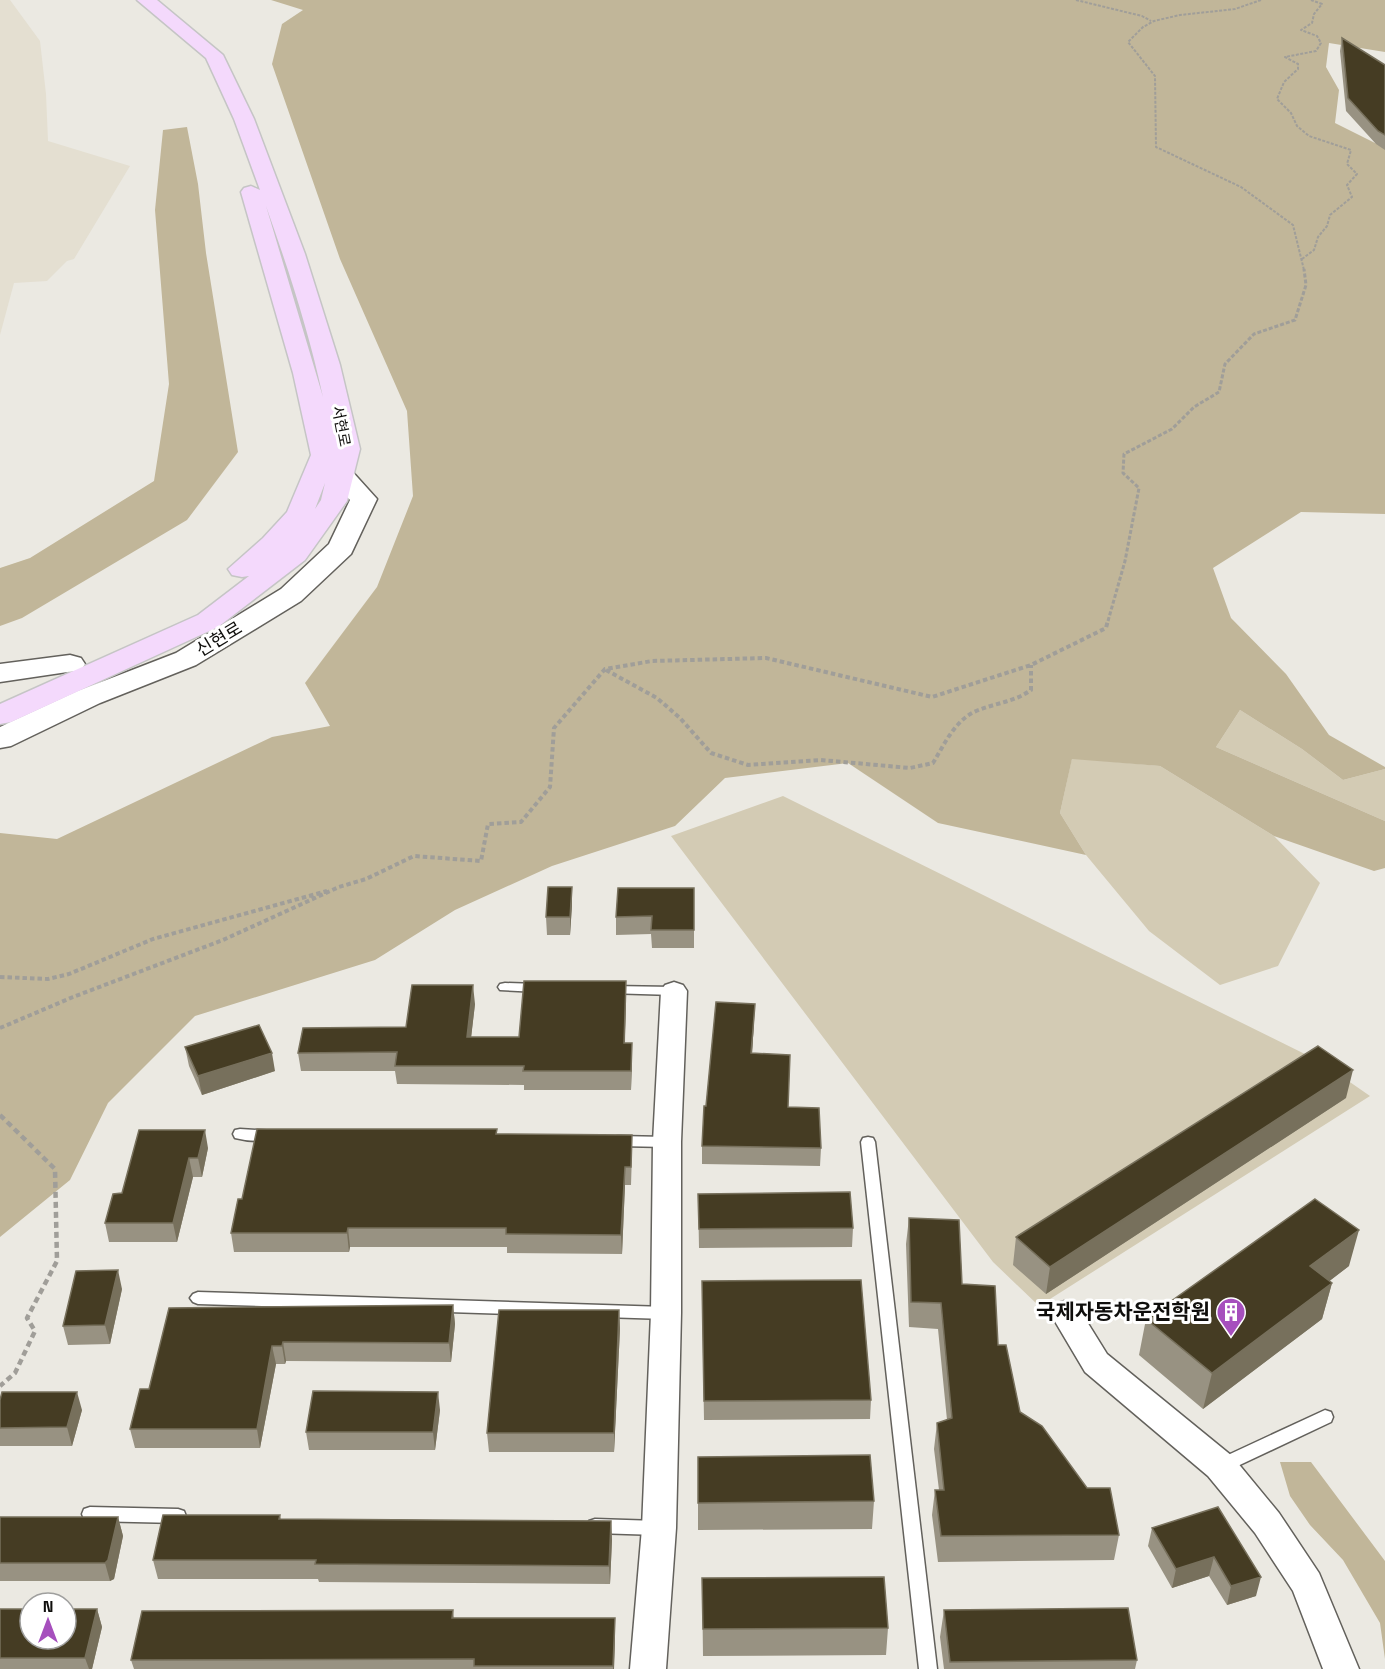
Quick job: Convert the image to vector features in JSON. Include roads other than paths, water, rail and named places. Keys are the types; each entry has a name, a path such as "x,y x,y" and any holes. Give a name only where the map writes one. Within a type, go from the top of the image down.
{"main road":[{"name":"서현로","path":"0,696 128,640 182,609 241,570 273,544 299,514 324,455 305,374 232,129 212,82 192,54 128,0"},
{"name":"서현로","path":"0,715 208,621 295,554 334,501 347,449 328,364 294,254 244,119 214,55 146,0"},
{"name":"신현로","path":"0,739 89,697 186,659 291,595 341,548 364,499 340,474"},
{"path":"0,674 70,664"}],"street":[{"path":"648,1669 659,1528 674,991"},
{"path":"1065,1312 1096,1363 1220,1466 1267,1523 1307,1584 1341,1669"}],"lane":[{"path":"505,987 550,988"},
{"path":"595,989 674,991"},
{"path":"240,1134 287,1135"},
{"path":"608,1141 668,1142"},
{"path":"868,1142 928,1669"},
{"path":"198,1298 666,1312"},
{"path":"1220,1466 1325,1417"},
{"path":"90,1514 197,1516"},
{"path":"576,1526 659,1528"}],"place":[{"name":"국제자동차운전학원","path":"1231,1338"}]}
